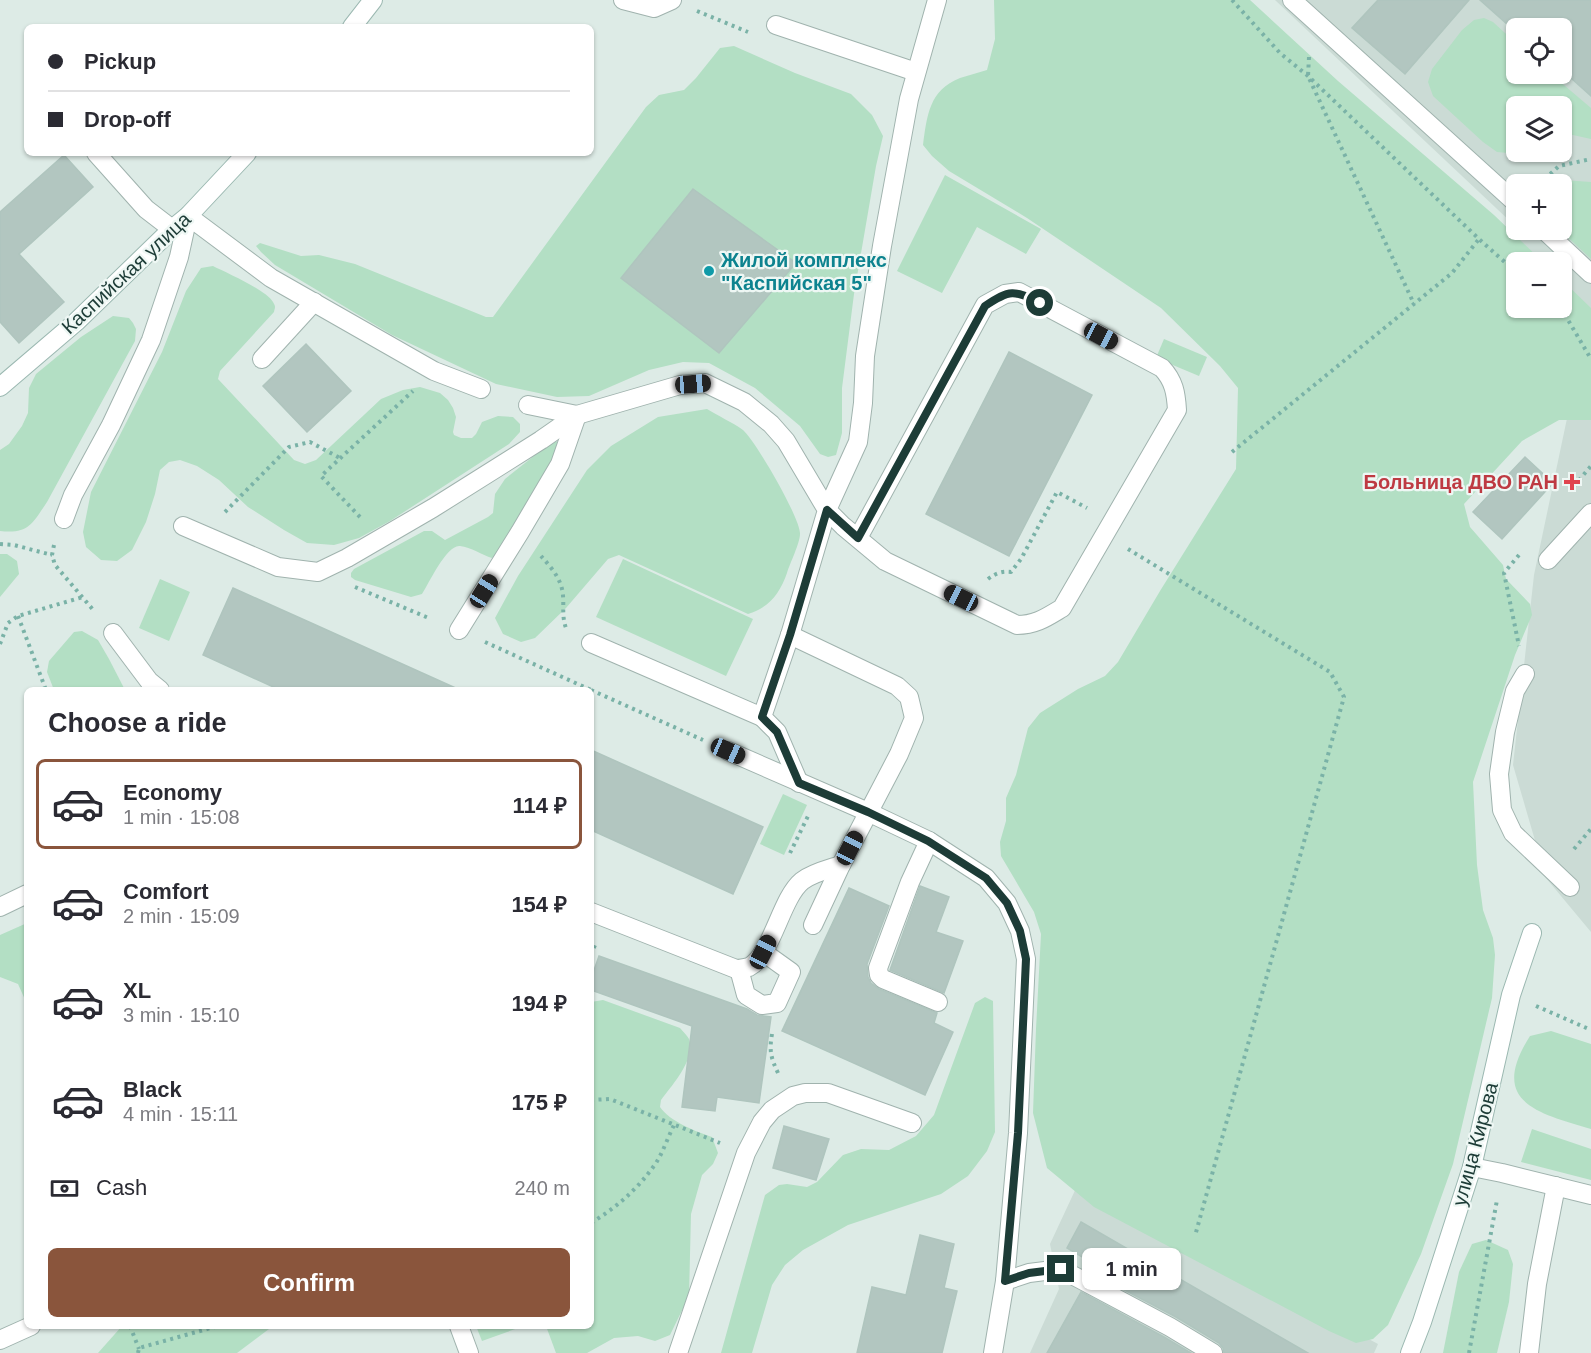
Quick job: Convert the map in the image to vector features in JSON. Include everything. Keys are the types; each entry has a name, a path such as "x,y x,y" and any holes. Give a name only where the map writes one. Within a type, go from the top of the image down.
{"street":[{"path":"354,24 373,0"},
{"path":"623,0 654,8 672,0"},
{"path":"762,717 790,635 827,510 858,442 863,403 865,356 881,255 909,99 937,0"},
{"path":"1292,0 1506,195"},
{"path":"776,25 916,72"},
{"path":"99,156 146,208 172,229"},
{"name":"Каспийская улица","path":"0,387 76,322 188,216 244,156"},
{"path":"64,519 73,495 111,425 151,340 179,257 188,216 271,278 434,371 481,389"},
{"path":"1555,240 1591,274"},
{"path":"183,526 278,567 318,572 434,508 541,440 577,414 680,385 705,383 744,402 771,424 786,441 827,510 858,538 885,561 1017,625 1030,625 1042,621 1062,608 1177,410 1176,392 1170,378 1162,368 1019,292 1005,294 985,306 858,538"},
{"path":"262,359 314,302"},
{"path":"528,405 577,414"},
{"path":"459,630 561,464 577,414"},
{"path":"1548,560 1591,513"},
{"path":"113,633 149,681 156,687"},
{"path":"790,635 897,686 909,697 914,718 899,754 841,865 813,925"},
{"path":"591,643 762,717 777,732 799,783"},
{"path":"1525,674 1515,691 1505,732 1499,774 1502,810 1513,833 1570,887"},
{"path":"728,751 868,812 928,841 986,878 1007,903 1016,921 1026,959 1018,1133 1005,1281 993,1353"},
{"path":"928,841 878,968 879,975 883,979 938,1002"},
{"path":"594,913 739,969 748,967 760,959 793,893 803,881 841,865"},
{"path":"0,907 24,895"},
{"name":"улица Кирова","path":"1410,1353 1472,1167 1511,995 1532,933"},
{"path":"739,969 746,995 762,1005 777,1003 791,972 763,952"},
{"path":"678,1353 746,1153 762,1122 772,1110 793,1096 805,1093 828,1093 912,1124"},
{"path":"1472,1167 1591,1195"},
{"path":"1529,1353 1537,1284 1556,1185"},
{"path":"1005,1281 1029,1273 1061,1269 1170,1327 1213,1353"},
{"path":"0,1340 24,1329"},
{"path":"460,1329 469,1353"}],"path":[{"path":"1232,0 1280,53 1308,76 1506,263"},
{"path":"1308,76 1414,304"},
{"path":"1550,174 1559,166 1591,159"},
{"path":"1232,452 1452,273 1479,239"},
{"path":"1567,318 1591,359"},
{"path":"356,513 321,476 411,394"},
{"path":"204,535 289,447 310,442 340,458"},
{"path":"978,581 1003,571 1011,572 1021,560 1057,492 1093,512"},
{"path":"64,519 52,555 56,565 113,633"},
{"path":"520,532 552,568 562,588 563,621 567,632 591,643"},
{"path":"1104,535 1330,672 1344,697 1195,1236"},
{"path":"0,544 15,545 52,555"},
{"path":"318,572 459,630 584,687"},
{"path":"1504,573 1525,674"},
{"path":"0,645 8,622 18,616 83,597"},
{"path":"18,616 45,687"},
{"path":"594,691 684,732"},
{"path":"1511,995 1591,1030"},
{"path":"594,1100 610,1099 746,1153"},
{"path":"594,1221 613,1210 631,1194 657,1161 674,1125"},
{"path":"1469,1353 1502,1173"},
{"path":"131,1329 139,1351 209,1329"}],"shaded area":[{"name":"Больница ДВО РАН","path":"1275,0 1591,0 1591,932 1546,878 1513,765 1534,575 1573,390 1563,318 1572,318 1572,252 1523,252 1519,240 1572,240 1572,174 1506,174 1506,217"},
{"path":"1078,1184 1378,1344 1374,1353 1030,1353 1059,1289 1050,1244"}],"green space":[{"path":"994,0 1250,0 1338,81 1494,215 1506,227 1506,240 1520,240 1533,252 1506,252 1506,318 1572,318 1572,290 1591,308 1591,420 1559,420 1522,441 1464,504 1470,527 1503,565 1506,579 1530,604 1532,615 1515,655 1473,782 1477,865 1483,910 1493,938 1495,955 1492,998 1453,1164 1421,1254 1388,1325 1373,1339 1356,1343 1329,1331 1094,1207 1047,1168 1033,1113 1041,934 1034,912 1001,856 1000,842 1006,821 1006,798 1016,775 1028,728 1040,713 1078,689 1105,676 1118,662 1236,469 1238,388 1220,366 1161,308 1027,218 949,171 923,145 928,114 936,97 950,83 987,70 995,39"},
{"path":"1484,18 1493,22 1506,34 1506,84 1563,84 1591,108 1591,139 1572,135 1572,96 1506,96 1506,153 1497,152 1433,96 1428,82 1432,69 1462,30 1474,20"},
{"path":"734,46 795,73 851,94 872,115 883,136 854,294 842,388 842,433 836,455 828,457 820,454 800,426 755,388 709,363 683,362 649,370 589,396 557,397 496,384 392,335 275,265 256,246 260,243 301,256 319,255 355,264 486,317 493,317 646,107 659,95 684,90 720,48"},
{"path":"945,175 1041,229 1026,254 977,227 942,293 897,271"},
{"path":"1572,181 1591,182 1591,259 1571,240"},
{"path":"213,266 255,287 269,297 275,305 274,312 220,371 218,379 294,460 305,464 316,460 381,399 403,390 420,387 440,393 448,400 456,417 454,435 461,438 472,438 482,422 498,416 513,417 520,424 520,432 509,444 390,521 359,538 334,545 307,543 248,507 219,480 197,466 180,460 169,462 160,470 146,522 132,550 117,561 101,560 86,547 83,532 91,492 162,352 186,291 201,268"},
{"path":"113,316 129,318 136,329 135,341 47,502 33,522 17,531 0,531 0,450 9,444 22,426 28,413 29,388 36,374 81,337"},
{"path":"1164,339 1207,357 1199,376 1156,358"},
{"path":"707,409 739,427 749,437 776,480 798,526 800,538 797,548 784,580 773,599 762,608 748,614 619,555 608,559 566,608 535,638 521,642 503,634 495,618 518,576 587,470 611,446 658,417"},
{"path":"554,440 557,442 557,447 551,464 498,552 492,558 468,548 455,547 444,557 422,594 411,597 351,577 354,569 424,531 432,531 445,540 488,517 493,513 495,494 505,479"},
{"path":"0,554 7,554 17,561 19,574 0,597"},
{"path":"623,559 753,619 726,676 596,617"},
{"path":"160,579 190,592 169,641 139,628"},
{"path":"82,631 98,640 123,687 53,687 47,672 49,661 74,632"},
{"path":"783,794 807,805 784,855 760,844"},
{"path":"24,924 24,997 18,984 0,977 0,935"},
{"path":"985,997 993,1001 995,1132 987,1151 968,1176 941,1194 848,1225 803,1250 785,1265 772,1285 752,1353 721,1353 765,1195 779,1185 807,1187 817,1182 843,1155 861,1149 889,1150 916,1136 934,1115 975,1003"},
{"path":"603,1000 680,1028 687,1036 690,1047 686,1063 661,1100 660,1107 676,1121 712,1137 718,1153 713,1164 702,1175 691,1214 689,1296 670,1335 655,1341 638,1336 614,1338 587,1353 556,1353 547,1329 594,1329 594,1002"},
{"path":"1551,1031 1591,1044 1591,1129 1537,1110 1524,1101 1517,1090 1514,1076 1518,1058 1530,1036"},
{"path":"1532,1129 1591,1149 1591,1180 1521,1162"},
{"path":"1486,1240 1508,1250 1513,1264 1509,1302 1497,1353 1443,1353 1459,1272 1472,1244"},
{"path":"119,1329 269,1329 237,1353 98,1353"},
{"path":"477,1329 515,1329 482,1341"}],"building":[{"path":"1378,0 1469,0 1405,74 1352,28"},
{"path":"1480,0 1591,0 1591,96 1572,79 1572,18 1506,18 1506,23"},
{"path":"63,156 93,187 19,254 64,302 19,343 0,322 0,212"},
{"name":"Жилой комплекс \"Каспийская 5\"","path":"693,189 796,263 719,353 621,278"},
{"path":"306,344 351,391 307,432 263,386"},
{"path":"1009,352 1092,395 1009,556 926,514"},
{"path":"1525,457 1553,483 1502,539 1473,512"},
{"path":"233,588 453,687 273,687 203,655"},
{"path":"594,751 763,827 733,894 594,831"},
{"path":"920,886 949,897 936,932 963,941 944,993 890,970"},
{"path":"849,888 889,906 867,964 871,983 879,989 937,1013 934,1023 953,1032 925,1095 782,1031"},
{"path":"599,956 747,1009 757,1015 771,1017 759,1103 717,1097 715,1111 682,1107 692,1026 594,991 594,970"},
{"path":"784,1126 829,1139 816,1180 773,1168"},
{"path":"1081,1222 1308,1353 1224,1353 1219,1343 1176,1317 1092,1273 1096,1265 1067,1248"},
{"path":"920,1235 954,1244 944,1288 957,1291 942,1353 857,1353 872,1287 906,1295"},
{"path":"1081,1292 1164,1337 1191,1353 1047,1353"}],"place":[{"name":"Жилой комплекс \"Каспийская 5\"","path":"709,271"},
{"name":"Больница ДВО РАН","path":"1572,482"}],"route":[{"path":"1040,303 1019,292 997,297 985,306 858,538 827,510 790,635 762,717 777,732 799,783 868,812 928,841 986,878 1007,903 1020,931 1026,959 1018,1133 1005,1281 1029,1273 1061,1269"}]}
